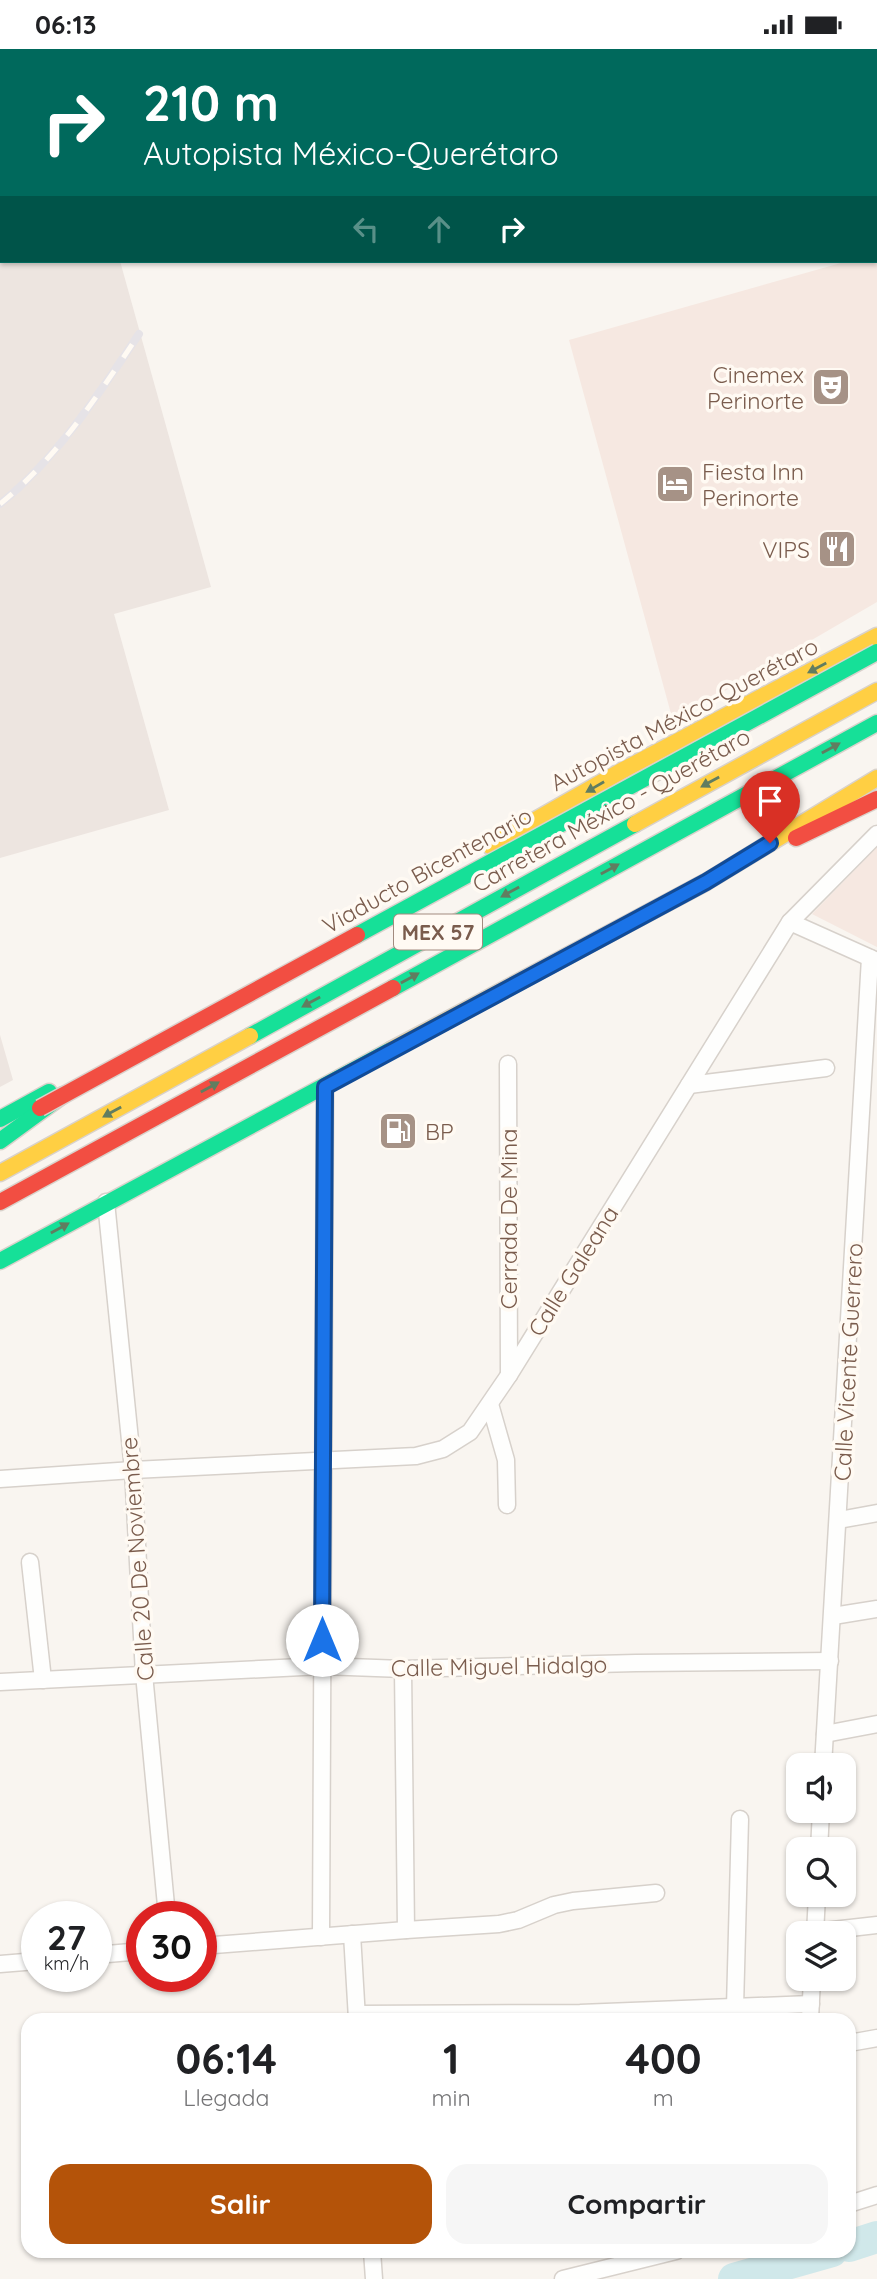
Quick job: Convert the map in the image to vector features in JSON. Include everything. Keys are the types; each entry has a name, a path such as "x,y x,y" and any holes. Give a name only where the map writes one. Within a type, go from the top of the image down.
{"main road":[{"name":"Autopista México-Querétaro","path":"0,1119 118,1060 625,769 877,636"},
{"name":"Viaducto Bicentenario","path":"0,1129 118,1060 877,652"},
{"name":"Carretera México - Querétaro","path":"0,1173 877,691"},
{"path":"715,762 829,717"},
{"name":"MEX 57","path":"0,1202 877,723"},
{"path":"463,862 690,772"},
{"path":"706,882 877,778"},
{"path":"0,1261 706,882 877,799"},
{"path":"0,1141 118,1060"}],"street":[{"name":"Calle Galeana","path":"0,1479 416,1456 443,1449 470,1432 509,1375 790,922 877,834"},
{"path":"790,922 874,960"},
{"name":"Calle Vicente Guerrero","path":"824,1753 874,960"},
{"name":"Cerrada De Mina","path":"508,1064 509,1375"},
{"path":"689,1085 826,1068"},
{"path":"321,1937 325,1087"},
{"name":"Calle 20 De Noviembre","path":"106,1202 133,1470 144,1674 166,1901"},
{"path":"490,1404 506,1460 507,1505"},
{"path":"839,1520 877,1513"},
{"path":"30,1562 43,1679"},
{"path":"833,1616 877,1609"},
{"name":"Calle Miguel Hidalgo","path":"0,1682 321,1666 403,1669 830,1661"},
{"path":"403,1669 406,1930"},
{"path":"825,1734 877,1724"},
{"path":"735,2007 740,1819"},
{"path":"217,1946 499,1924 573,1901 656,1893"},
{"path":"856,1927 877,1924"},
{"path":"352,1934 357,2013"},
{"path":"0,1964 21,1962"},
{"path":"632,2013 735,2007 810,2012 811,1991"},
{"path":"856,2042 877,2038"},
{"path":"856,2202 877,2195"},
{"path":"372,2258 374,2279"},
{"path":"563,2279 648,2258"}],"shaded area":[{"path":"0,263 121,263 211,587 114,614 169,810 0,858"},
{"path":"841,263 877,263 877,602 673,721 569,340"},
{"path":"877,847 877,947 812,914"},
{"path":"0,1035 13,1080 0,1087"}],"waterway":[{"path":"856,2244 877,2237"},
{"path":"734,2279 808,2258"}],"railway":[{"path":"0,504 21,486 58,446 139,334"}],"traffic: fast":[{"path":"357,935 877,652"},
{"path":"393,988 877,723"},
{"path":"250,1036 635,824"},
{"path":"0,1261 391,1050"},
{"path":"0,1119 49,1092"},
{"path":"0,1141 63,1095"}],"traffic: slow":[{"path":"490,846 625,769 877,636"},
{"path":"635,824 877,691"},
{"path":"391,1050 706,882 877,778"},
{"path":"0,1173 250,1036"}],"traffic: jam":[{"path":"796,838 877,799"},
{"path":"40,1108 357,935"},
{"path":"0,1202 393,988"}],"place":[{"name":"Cinemex Perinorte","path":"831,387"},
{"name":"Fiesta Inn Perinorte","path":"675,484"},
{"name":"VIPS","path":"837,549"},
{"name":"BP","path":"398,1131"}],"route":[{"path":"322,1640 325,1087 706,882 770,843"}]}
